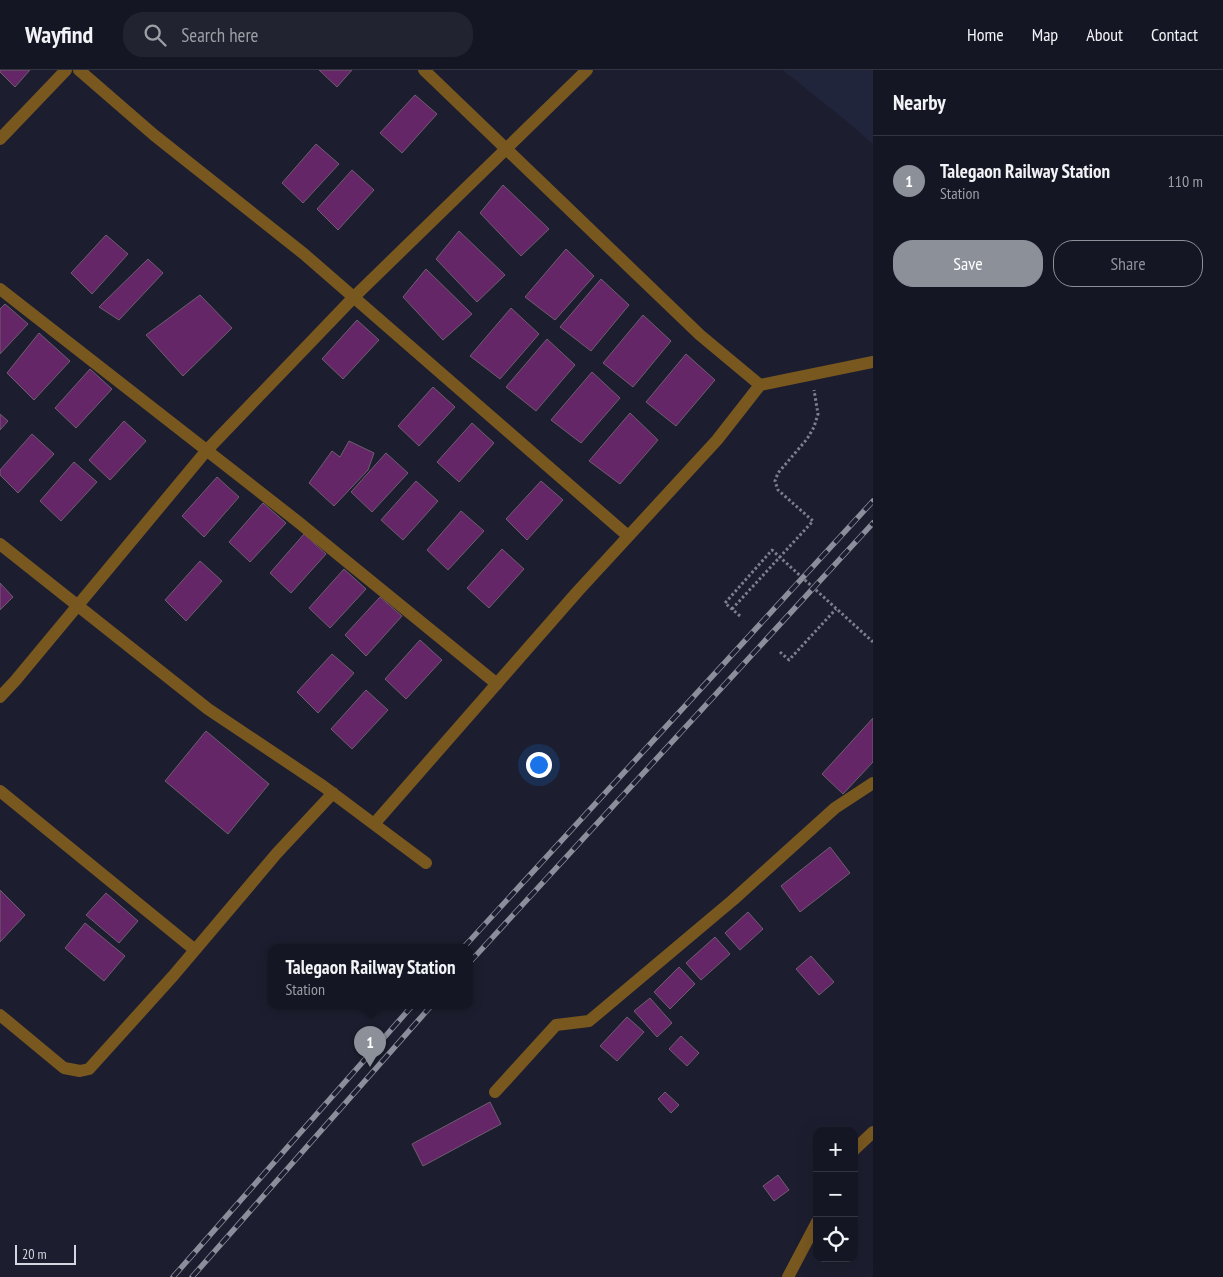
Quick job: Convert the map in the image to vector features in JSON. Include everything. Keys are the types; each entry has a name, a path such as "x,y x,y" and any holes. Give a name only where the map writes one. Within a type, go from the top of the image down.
{"street":[{"path":"0,139 66,70"},
{"path":"79,70 154,135 304,254 628,536"},
{"path":"424,70 700,335 760,386"},
{"path":"0,697 207,450 354,297 586,70"},
{"path":"0,289 297,521 497,684"},
{"path":"374,824 628,536 717,440 760,386 873,362"},
{"path":"0,544 208,709 333,793 426,863"},
{"path":"495,1092 556,1025 589,1021 733,900 835,808 873,783"},
{"path":"0,791 195,950"},
{"path":"0,1015 64,1068 80,1071 89,1069 195,950 277,853 333,793"},
{"path":"858,1146 873,1132"},
{"path":"788,1277 813,1230"}],"path":[{"path":"732,610 813,522 778,490 775,481 778,473 807,439 814,427 818,414 810,375"},
{"path":"740,616 725,603 772,550 873,642"},
{"path":"780,652 789,660 836,609"}],"shaded area":[{"path":"783,70 873,70 873,144 844,119"}],"building":[{"path":"0,70 30,70 15,87"},
{"path":"319,70 352,70 337,87"},
{"path":"415,95 437,114 402,153 380,133"},
{"path":"316,144 339,164 303,203 282,183"},
{"path":"352,170 374,190 338,230 317,209"},
{"path":"503,185 549,229 521,256 480,213"},
{"path":"459,231 505,275 477,302 436,259"},
{"path":"106,235 128,254 92,294 71,273"},
{"path":"566,249 594,276 555,320 525,297"},
{"path":"148,259 163,273 119,320 99,307"},
{"path":"426,269 472,314 443,340 403,297"},
{"path":"601,279 629,305 591,351 560,327"},
{"path":"200,295 232,328 183,376 146,335"},
{"path":"5,304 28,324 0,354 0,309"},
{"path":"511,308 539,334 500,379 470,356"},
{"path":"643,315 671,341 633,387 603,363"},
{"path":"357,320 379,340 343,379 322,359"},
{"path":"39,333 70,361 34,400 7,373"},
{"path":"547,339 575,365 536,411 506,387"},
{"path":"686,354 715,380 676,426 646,402"},
{"path":"90,369 112,389 76,428 55,408"},
{"path":"592,372 620,398 581,443 551,420"},
{"path":"433,387 455,407 419,446 398,426"},
{"path":"630,413 658,440 620,484 589,461"},
{"path":"0,414 8,421 0,430"},
{"path":"124,421 146,441 110,480 89,460"},
{"path":"472,423 494,443 459,482 437,462"},
{"path":"32,434 54,454 18,493 0,475 0,470"},
{"path":"349,441 374,453 368,470 334,506 309,483 332,451 340,457"},
{"path":"386,453 408,473 372,512 351,492"},
{"path":"74,462 97,482 61,521 40,501"},
{"path":"217,477 239,497 204,537 182,516"},
{"path":"416,481 438,501 403,540 381,520"},
{"path":"541,481 563,500 527,540 506,519"},
{"path":"263,503 286,523 250,562 229,542"},
{"path":"461,511 484,531 448,570 427,550"},
{"path":"304,534 326,554 291,593 270,573"},
{"path":"502,549 524,569 489,608 467,588"},
{"path":"200,561 222,581 186,621 165,600"},
{"path":"344,569 366,589 330,628 309,608"},
{"path":"0,583 13,597 0,610"},
{"path":"380,597 402,616 366,656 345,635"},
{"path":"420,640 442,660 406,699 385,679"},
{"path":"332,654 354,673 318,713 297,692"},
{"path":"366,690 388,710 352,749 331,729"},
{"path":"873,718 873,762 843,794 822,774"},
{"path":"206,731 269,784 228,834 165,781"},
{"path":"830,847 850,873 800,912 781,886"},
{"path":"0,890 25,915 0,942"},
{"path":"106,893 138,921 119,943 86,915"},
{"path":"748,912 763,929 740,950 725,933"},
{"path":"85,923 125,956 104,981 65,948"},
{"path":"715,937 730,954 701,980 686,963"},
{"path":"811,956 834,982 819,995 796,969"},
{"path":"679,967 695,984 670,1009 654,992"},
{"path":"650,998 672,1023 657,1037 634,1011"},
{"path":"627,1017 644,1032 617,1061 600,1046"},
{"path":"681,1036 699,1053 687,1066 669,1049"},
{"path":"665,1092 679,1105 671,1113 658,1099"},
{"path":"490,1102 501,1124 423,1166 412,1144"},
{"path":"778,1175 789,1190 774,1201 763,1186"}],"railway":[{"path":"467,944 873,501"},
{"path":"473,959 873,523"},
{"path":"173,1277 409,1009"},
{"path":"192,1277 428,1009"}],"place":[{"name":"Talegaon Railway Station","path":"370,1067"}]}
